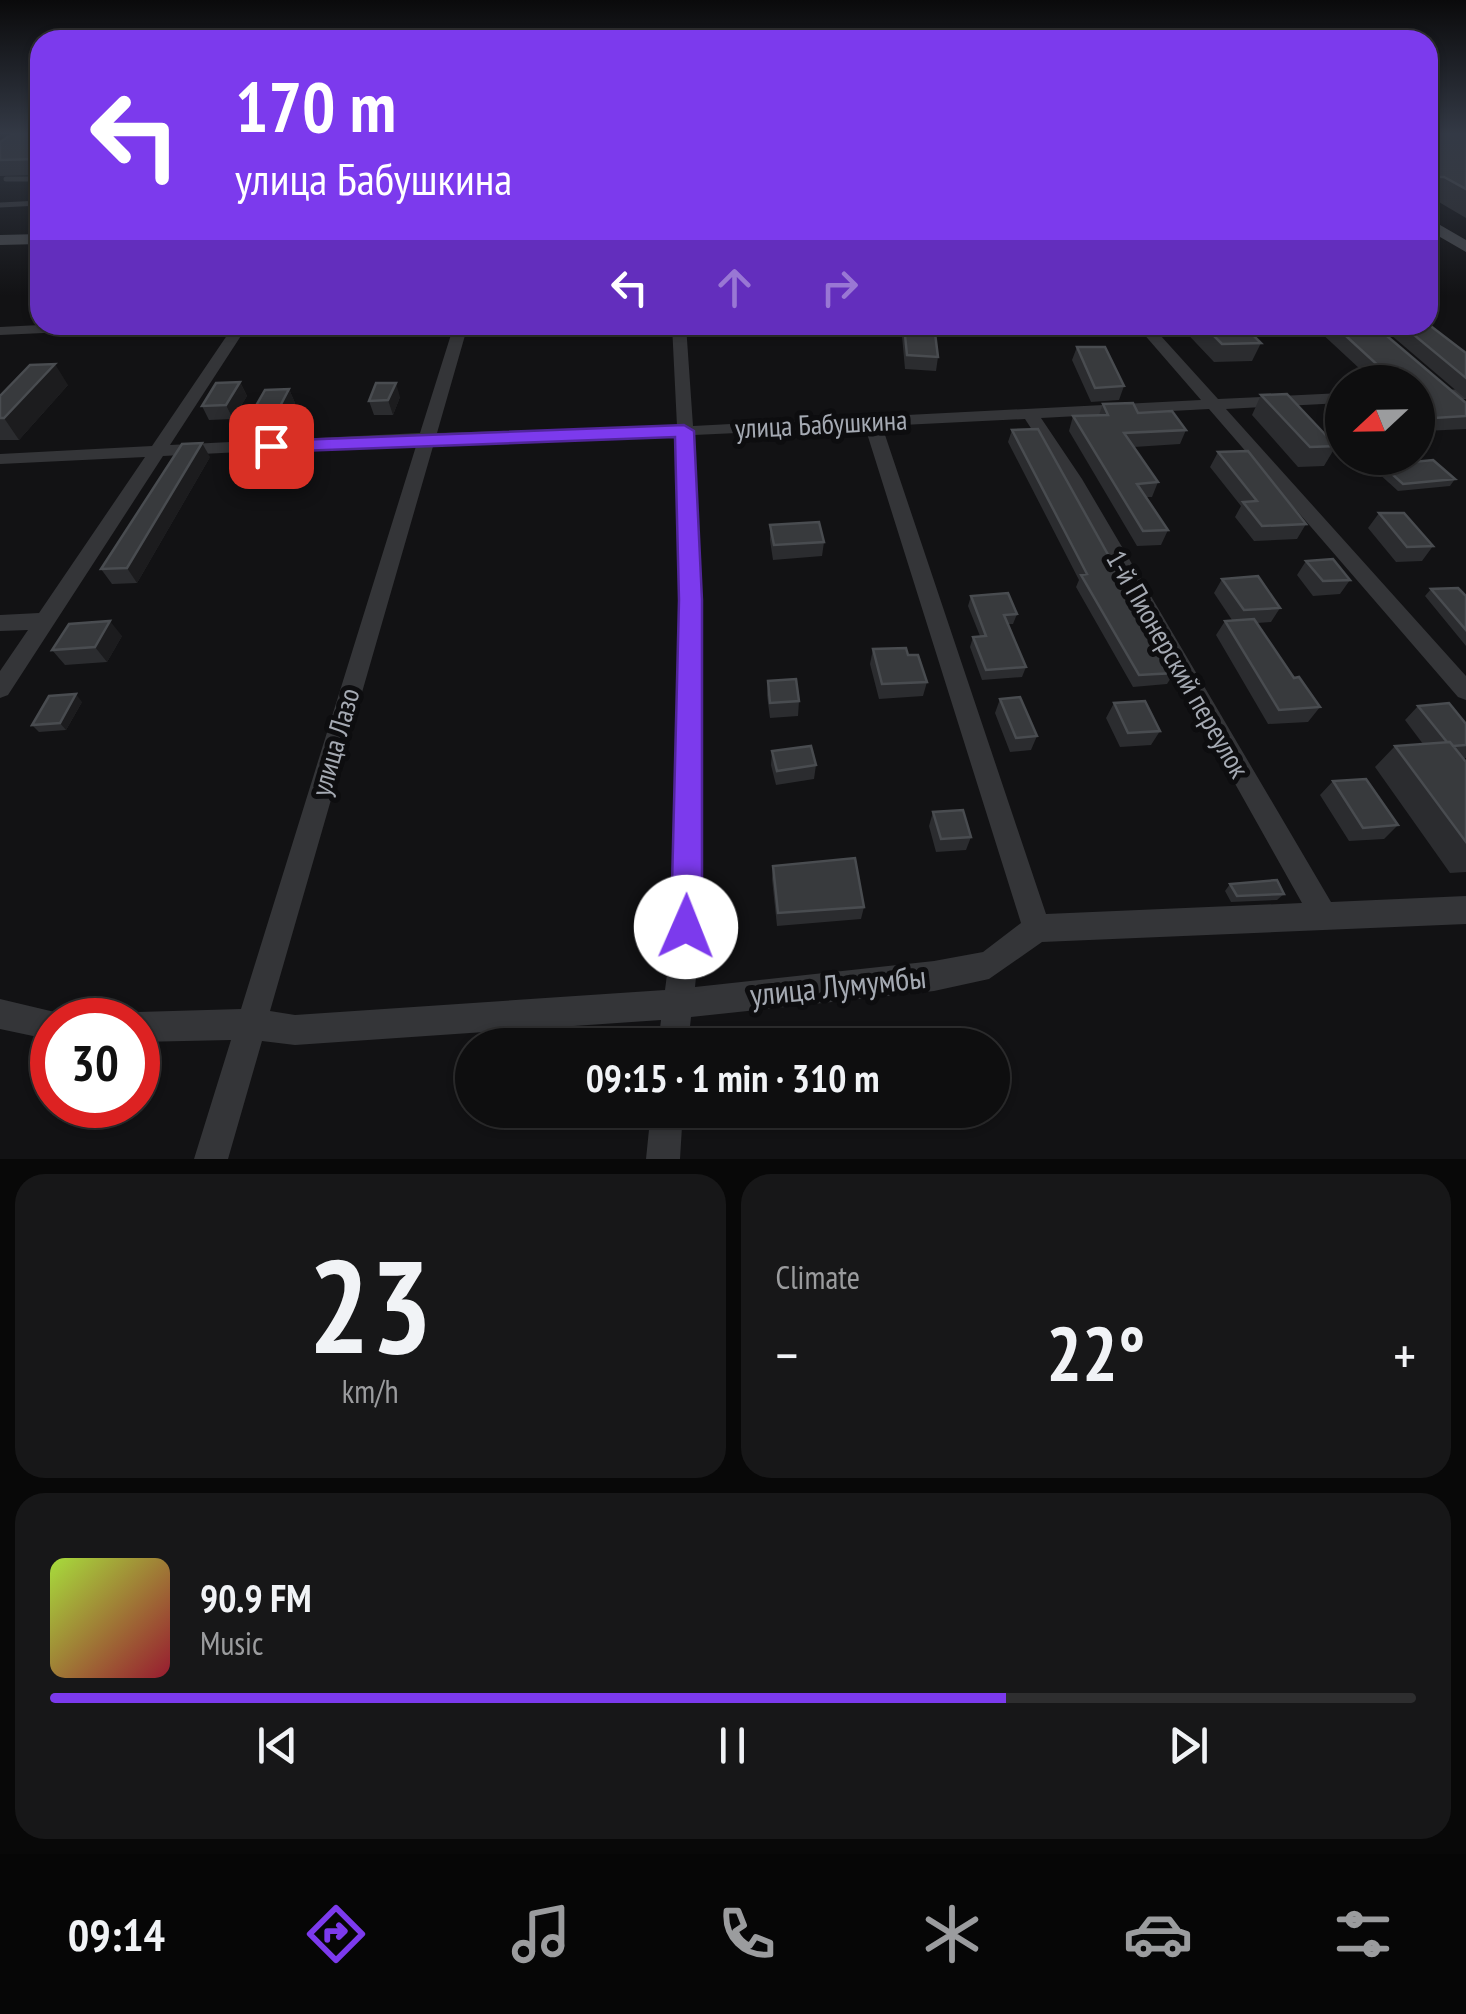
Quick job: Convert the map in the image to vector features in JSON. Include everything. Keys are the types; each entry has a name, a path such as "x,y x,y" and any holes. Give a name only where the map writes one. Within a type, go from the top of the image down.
{"main road":[{"path":"1438,229 1466,247"},
{"path":"0,240 30,238"}],"street":[{"path":"0,331 30,330"},
{"path":"0,689 234,335"},
{"name":"улица Лазо","path":"211,1159 458,335"},
{"path":"674,1028 686,927 691,600 679,335"},
{"path":"1151,335 1466,691"},
{"path":"1435,386 1466,412"},
{"path":"1435,395 1466,394"},
{"name":"улица Бабушкина","path":"0,459 424,438 684,431 1325,399"},
{"name":"1-й Пионерский переулок","path":"1030,414 1074,479 1324,916"},
{"path":"872,422 1037,928 1466,910"},
{"path":"0,622 46,621"},
{"name":"улица Лумумбы","path":"160,1026 252,1024 295,1030 676,1004 934,976 989,965 1037,928"},
{"path":"0,1014 30,1021"},
{"path":"663,1159 666,1128"}],"lane":[{"path":"0,205 30,204"}],"building":[{"path":"1438,332 1466,353 1466,378 1414,335 1438,335"},
{"path":"905,335 935,335 938,357 907,355"},
{"path":"1213,335 1253,335 1261,343 1222,344"},
{"path":"1345,335 1386,335 1421,365 1378,365"},
{"path":"1077,347 1105,347 1124,386 1095,388"},
{"path":"55,364 0,418 0,396 30,365"},
{"path":"1435,377 1466,403 1466,416 1435,418"},
{"path":"240,382 226,405 202,406 216,383"},
{"path":"376,383 396,383 388,400 369,401"},
{"path":"289,389 278,410 253,411 265,390"},
{"path":"1287,394 1325,434 1325,446 1310,447 1261,395"},
{"path":"1133,403 1138,413 1172,411 1186,430 1124,433 1158,482 1137,484 1168,530 1143,531 1073,416 1108,415 1103,404"},
{"path":"1038,429 1174,673 1139,675 1081,575 1087,574 1012,430"},
{"path":"202,443 127,568 101,569 182,444"},
{"path":"1248,451 1306,524 1262,526 1243,502 1257,501 1218,452"},
{"path":"1435,462 1455,479 1403,484 1393,475 1435,475"},
{"path":"1379,513 1404,513 1433,546 1407,547"},
{"path":"819,522 824,542 774,545 770,525"},
{"path":"1333,559 1350,580 1323,581 1306,561"},
{"path":"1258,576 1280,608 1244,610 1222,579"},
{"path":"1458,588 1466,596 1466,630 1431,589"},
{"path":"1008,593 1017,614 1004,615 1026,667 986,670 973,637 986,636 971,596"},
{"path":"1254,619 1294,678 1299,677 1320,707 1279,710 1225,621"},
{"path":"110,621 95,647 52,650 69,624"},
{"path":"906,648 908,655 918,655 927,682 882,684 873,649"},
{"path":"796,679 799,701 770,703 768,681"},
{"path":"76,694 60,723 32,725 49,696"},
{"path":"1020,697 1037,736 1016,738 1000,699"},
{"path":"1145,701 1160,731 1128,733 1114,703"},
{"path":"1449,703 1466,724 1466,745 1453,746 1447,742 1418,706"},
{"path":"1450,742 1466,762 1466,842 1395,746"},
{"path":"811,746 816,765 777,771 772,751"},
{"path":"1366,779 1398,825 1363,828 1333,781"},
{"path":"963,810 971,837 941,839 933,812"},
{"path":"855,858 864,907 778,913 773,866"},
{"path":"1277,880 1284,894 1237,896 1230,884"}],"route":[{"path":"271,446 684,431 691,600 686,927"}]}
